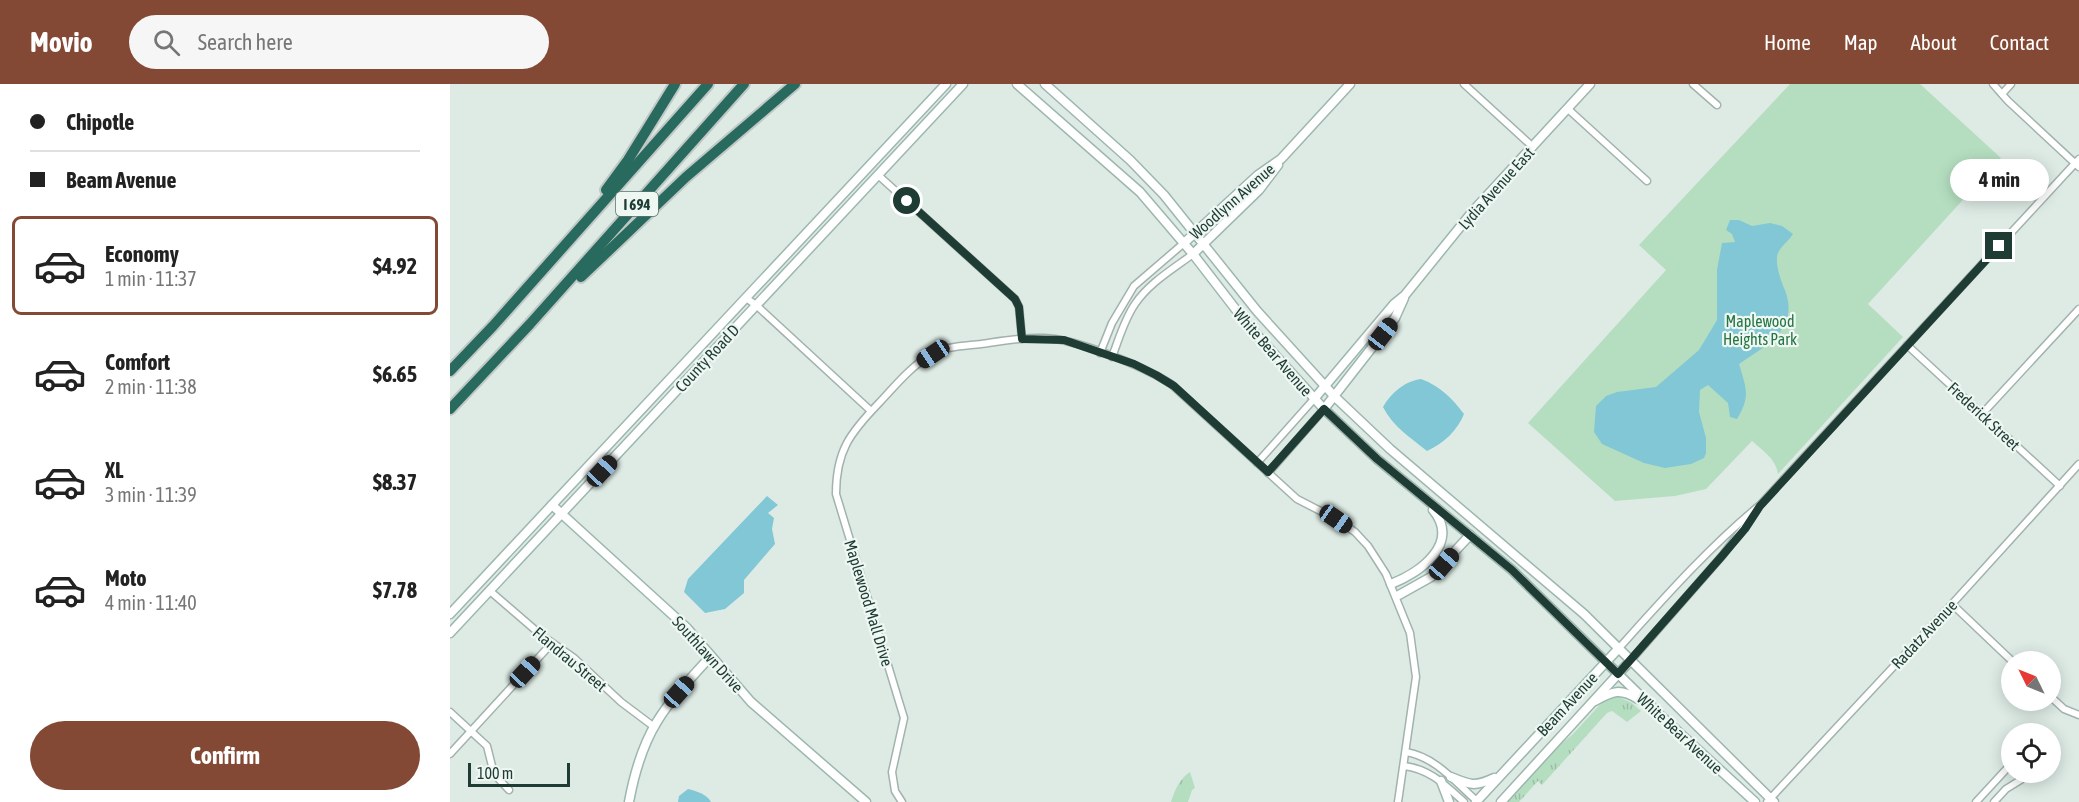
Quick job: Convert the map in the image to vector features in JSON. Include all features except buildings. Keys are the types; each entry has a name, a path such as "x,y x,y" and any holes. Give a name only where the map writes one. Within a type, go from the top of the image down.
{"highway":[{"path":"559,252 628,160 675,84"},
{"name":"I 694","path":"450,371 708,84"},
{"name":"I 694","path":"450,409 530,324 744,84"},
{"path":"530,324 686,177 795,84"}],"street":[{"name":"County Road D","path":"450,614 946,84"},
{"name":"County Road D","path":"450,633 963,84"},
{"name":"White Bear Avenue","path":"1017,84 1124,177 1159,213 1247,324 1324,409 1377,459 1512,570 1651,707 1755,802"},
{"name":"White Bear Avenue","path":"1046,84 1142,171 1196,233 1257,311 1335,397 1390,449 1556,590 1619,648 1770,801"},
{"name":"Woodlynn Avenue","path":"1193,254 1265,184 1281,159 1350,84"},
{"path":"1464,84 1533,147"},
{"name":"Lydia Avenue East","path":"1324,409 1395,318 1406,295 1469,217 1590,84"},
{"path":"1694,84 1717,105"},
{"path":"1993,84 2078,163"},
{"path":"2002,94 2011,84"},
{"path":"1568,109 1647,181"},
{"name":"Woodlynn Avenue","path":"1184,243 1258,175 1281,159"},
{"name":"Beam Avenue","path":"1501,802 1631,660 1722,556 1745,529 1760,506 2078,163"},
{"path":"878,176 1015,299 1019,307 1022,339"},
{"path":"1100,353 1112,323 1134,286 1184,243"},
{"path":"1112,357 1135,304 1149,287 1193,254"},
{"name":"Lydia Avenue East","path":"1314,399 1394,304 1406,295"},
{"path":"746,298 871,411"},
{"path":"1982,414 2079,309"},
{"name":"Maplewood Mall Drive","path":"903,802 895,791 892,772 904,718 836,494 836,476 842,450 848,438 871,411 915,366 933,354 947,348 1022,339 1064,340 1156,375 1174,386 1297,499 1336,519 1355,532 1375,555 1392,584 1410,633 1415,672 1398,802"},
{"name":"Frederick Street","path":"1907,345 2060,486"},
{"path":"1257,463 1314,399"},
{"path":"1268,472 1324,409"},
{"name":"Radatz Avenue","path":"1770,801 2079,464"},
{"path":"2073,471 2079,476"},
{"path":"1392,584 1404,579 1425,564 1437,550 1441,541 1442,532 1438,516 1423,498"},
{"name":"Southlawn Drive","path":"552,505 687,628 751,702 866,802"},
{"name":"Beam Avenue","path":"1477,802 1684,575 1760,506"},
{"path":"1397,596 1431,577 1470,535"},
{"name":"Flandrau Street","path":"490,591 541,635 574,658 621,702 653,726"},
{"path":"1952,604 2001,651"},
{"path":"450,754 552,643"},
{"path":"629,802 638,759 653,726 669,702 711,656"},
{"path":"1590,704 1613,692 1619,692 1630,694 1651,707"},
{"path":"2061,706 2079,715"},
{"path":"450,712 487,746 494,774 509,790"},
{"path":"1406,752 1428,760 1451,777 1477,802"},
{"path":"1404,766 1424,770 1441,781 1464,802"},
{"path":"1451,777 1469,785 1477,785 1500,775"},
{"path":"1976,802 2001,775"},
{"path":"1441,781 1449,802"},
{"path":"1994,802 2006,789 2016,783"}],"green space":[{"name":"Maplewood Heights Park","path":"1790,84 1920,84 2001,158 1868,304 1903,337 1778,474 1772,460 1752,441 1706,489 1675,496 1615,501 1528,423 1666,270 1639,245"},
{"path":"1614,695 1632,703 1641,711 1627,722 1612,711 1607,713 1542,785 1538,781 1519,802 1506,802 1546,757 1573,734 1605,699"},
{"path":"1190,772 1195,788 1188,802 1171,802 1180,781"}],"water":[{"path":"1730,220 1739,220 1752,226 1770,223 1782,226 1793,234 1781,248 1777,257 1778,271 1786,293 1787,317 1777,336 1739,364 1744,379 1746,398 1737,419 1730,417 1728,403 1708,385 1700,390 1699,412 1706,438 1704,458 1691,464 1665,468 1644,463 1602,444 1594,432 1596,406 1606,396 1617,392 1656,387 1699,350 1717,320 1717,270 1722,243 1735,242 1732,234 1726,230"},
{"path":"1421,379 1445,393 1464,414 1458,426 1449,436 1427,451 1397,426 1383,407 1399,389 1409,382"},
{"path":"767,496 778,505 768,513 774,518 772,529 775,544 744,580 744,593 725,609 705,613 684,592 688,579"},
{"path":"688,789 704,795 711,802 678,802 679,796"}],"route":[{"path":"907,201 1015,299 1019,307 1022,339 1064,340 1134,364 1156,375 1174,386 1268,472 1324,409 1377,459 1512,570 1618,674 1745,529 1760,506 1999,246"}]}
